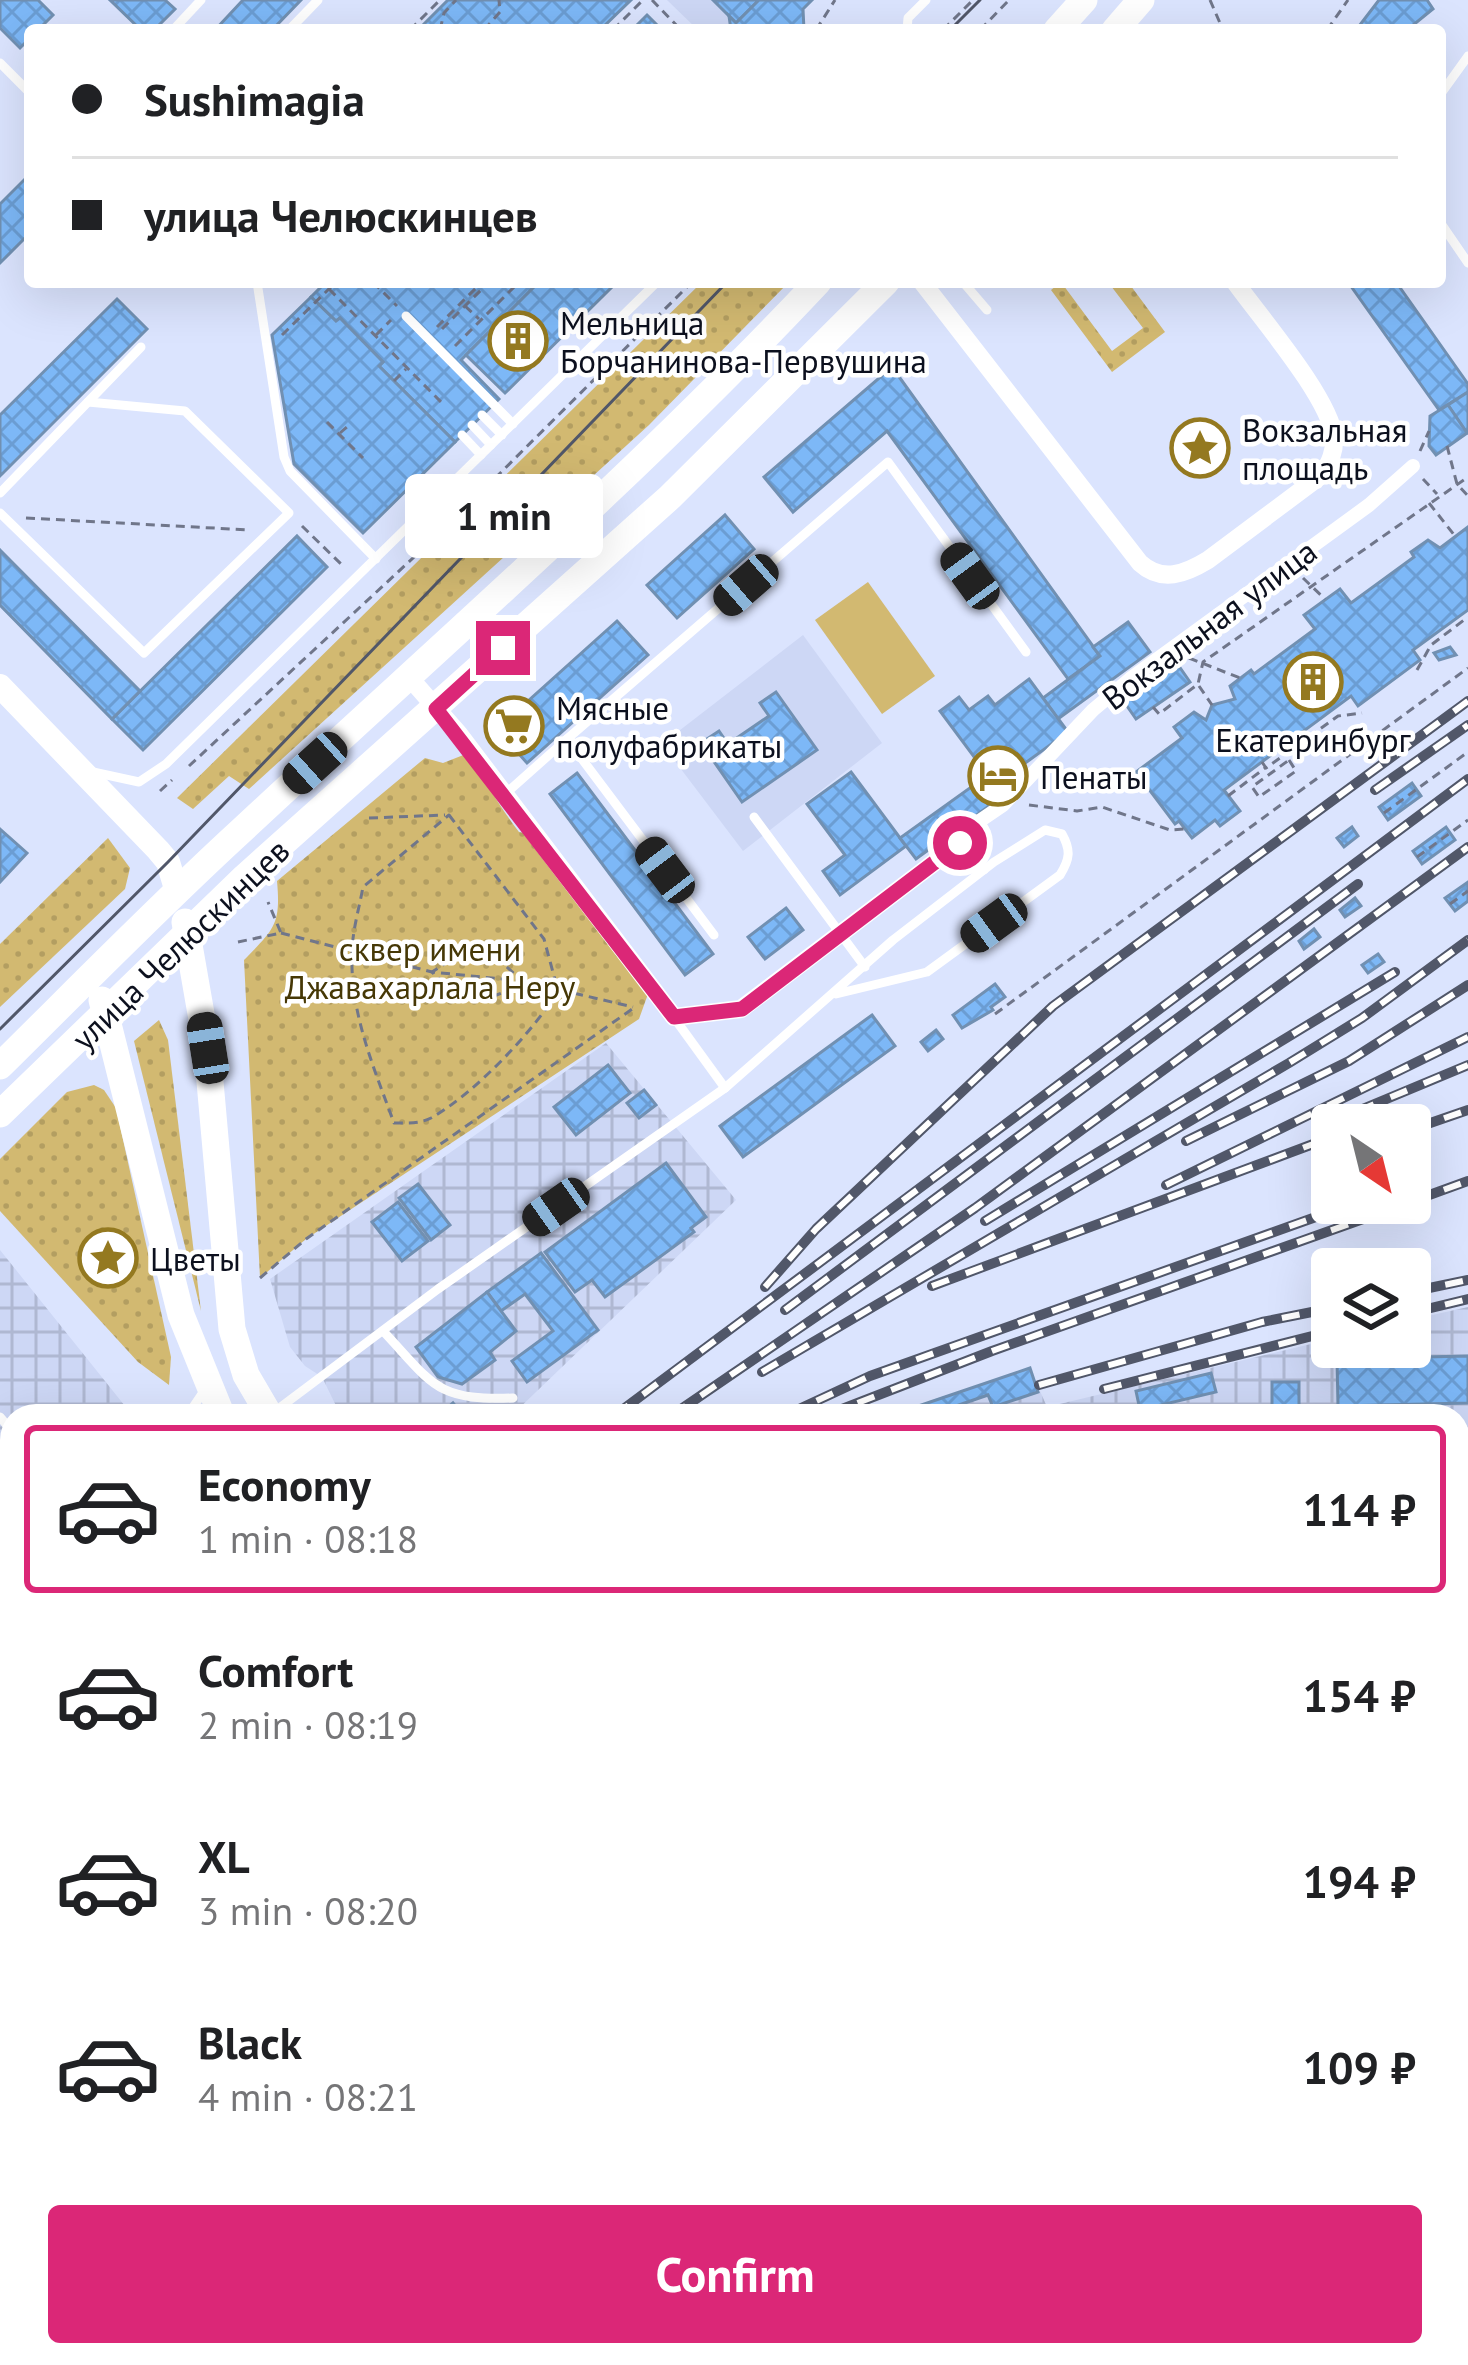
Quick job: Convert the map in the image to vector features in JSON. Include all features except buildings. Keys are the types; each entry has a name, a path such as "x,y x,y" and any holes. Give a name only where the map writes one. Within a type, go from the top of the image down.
{"main road":[{"path":"1062,24 1084,0"},
{"path":"1120,24 1141,0"},
{"name":"улица Челюскинцев","path":"0,1066 177,892 578,524 812,288"},
{"name":"улица Челюскинцев","path":"0,1114 245,878 726,444 880,288"},
{"path":"0,686 169,862 208,1048 232,1329 246,1375 262,1404"},
{"path":"95,972 181,1315 216,1404"}],"street":[{"path":"927,288 1139,563 1164,575 1191,570 1208,560 1323,474 1334,453 1330,421 1318,398 1238,288"},
{"name":"Вокзальная улица","path":"674,1017 742,1009 842,936 1004,805 1093,710 1130,679 1370,505 1413,466"},
{"path":"409,677 674,1017"}],"lane":[{"path":"179,24 201,0"},
{"path":"295,24 318,0"},
{"path":"908,24 926,0"},
{"path":"1446,87 1468,56"},
{"path":"0,63 24,87"},
{"path":"1446,231 1468,263"},
{"path":"258,288 290,471 376,559"},
{"path":"83,770 139,782 149,778 651,288"},
{"path":"968,288 987,310"},
{"path":"406,316 513,424"},
{"path":"0,493 141,347"},
{"path":"2,515 144,653 289,513 185,411 88,402"},
{"path":"482,415 502,435"},
{"path":"472,425 491,445"},
{"path":"462,435 481,455"},
{"path":"503,796 888,462 1025,652"},
{"path":"567,739 714,935"},
{"path":"754,817 865,967"},
{"path":"285,1404 725,1088 893,940 1024,840 1045,830 1062,834 1069,847 1069,862 1060,875 927,972 836,994"},
{"path":"959,839 984,870"},
{"path":"674,1017 725,1088"},
{"path":"383,1330 439,1390 472,1399 513,1398"},
{"path":"196,1404 207,1387"}],"path":[{"path":"416,24 440,0"},
{"path":"619,24 643,0"},
{"path":"652,0 675,24"},
{"path":"949,24 973,0"},
{"path":"986,24 1010,0"},
{"path":"479,288 436,328 440,330 481,288"},
{"path":"454,347 513,288"},
{"path":"160,791 441,532 686,288"},
{"path":"277,340 329,289 441,402"},
{"path":"376,336 401,310 380,290"},
{"path":"465,306 480,321"},
{"path":"394,381 407,368"},
{"path":"327,422 363,458"},
{"path":"339,434 349,425"},
{"path":"1429,431 1413,466 1438,495"},
{"path":"1448,446 1457,484 1468,496"},
{"path":"1153,707 1159,715 1198,684 1203,662 1468,477"},
{"path":"1428,502 1455,536"},
{"path":"289,513 348,571"},
{"path":"2,515 270,531"},
{"path":"1309,585 1325,599"},
{"path":"1418,670 1430,646 1468,617"},
{"path":"1203,662 1240,678"},
{"path":"994,1014 1468,668"},
{"path":"1198,684 1212,705"},
{"path":"1228,796 1264,765 1338,716 1362,713"},
{"path":"1384,813 1468,752"},
{"path":"1288,760 1296,771 1259,797 1252,787 1270,773 1288,760"},
{"path":"1264,765 1270,773"},
{"path":"1278,784 1288,799"},
{"path":"1004,805 1066,810 1102,807 1170,830 1185,829"},
{"path":"369,818 449,815"},
{"path":"449,815 363,887 351,951 360,1026 394,1123 418,1123 446,1108 521,1037 558,991"},
{"path":"449,815 544,939 558,991"},
{"path":"1417,857 1468,820"},
{"path":"1450,904 1468,891"},
{"path":"268,902 281,932"},
{"path":"238,942 281,932 432,972 522,981 634,1007 306,1239 260,1278"},
{"path":"432,972 461,953 482,951 522,981"},
{"path":"432,972 446,986 473,1000 494,998 522,981"}],"shaded area":[{"path":"667,0 759,0 736,24 692,24"},
{"path":"803,635 882,743 743,851 662,744"},
{"path":"606,1043 736,1200 524,1404 335,1404 322,1377 305,1366 290,1347 270,1279"},
{"path":"0,1250 123,1404 0,1404"},
{"path":"1468,1307 1468,1404 1060,1404 1311,1344 1311,1368 1431,1368 1431,1315"},
{"path":"1030,1368 1046,1404 924,1404"}],"green space":[{"path":"696,288 783,288 649,425 249,789 229,776 193,809 177,798"},
{"path":"1065,288 1112,351 1143,328 1113,288 1132,288 1165,332 1112,372 1051,290"},
{"path":"868,582 935,676 882,714 815,620"},
{"name":"сквер имени Джавахарлала Неру","path":"466,754 519,832 530,834 648,994 639,1019 306,1239 260,1278 244,960 273,925 277,881 425,758 443,763"},
{"path":"108,838 130,868 125,889 0,1007 0,944"},
{"path":"159,1020 168,1040 201,1311 134,1041"},
{"path":"94,1085 104,1090 116,1108 171,1357 169,1385 138,1362 0,1211 0,1159 67,1092"}],"tram line":[{"path":"956,24 980,0"},
{"path":"0,1029 168,862 721,288"}],"railway":[{"path":"765,1287 816,1229 1053,1006 1468,701"},
{"path":"1375,790 1468,725"},
{"path":"630,1404 1468,779"},
{"path":"689,1404 975,1208 1468,847"},
{"path":"785,1310 1358,884"},
{"path":"762,1372 1289,1063 1362,1018 1468,940"},
{"path":"985,1221 1395,972"},
{"path":"1186,1141 1349,1061 1468,985"},
{"path":"1166,1185 1468,1037"},
{"path":"1374,1104 1468,1065"},
{"path":"1431,1123 1468,1110"},
{"path":"932,1286 1311,1145"},
{"path":"1431,1194 1468,1181"},
{"path":"810,1404 870,1376 1311,1219"},
{"path":"855,1404 1349,1224"},
{"path":"1431,1288 1468,1280"},
{"path":"1431,1308 1468,1299"},
{"path":"1039,1385 1311,1312"},
{"path":"1104,1389 1311,1336"}],"place":[{"name":"Мельница Борчанинова-Первушина","path":"518,341"},
{"name":"Вокзальная площадь","path":"1200,448"},
{"name":"Екатеринбург","path":"1313,682"},
{"name":"Мясные полуфабрикаты","path":"514,726"},
{"name":"Пенаты","path":"998,776"},
{"name":"Цветы","path":"108,1258"}],"route":[{"path":"503,648 436,709 674,1017 742,1009 960,843"}]}
